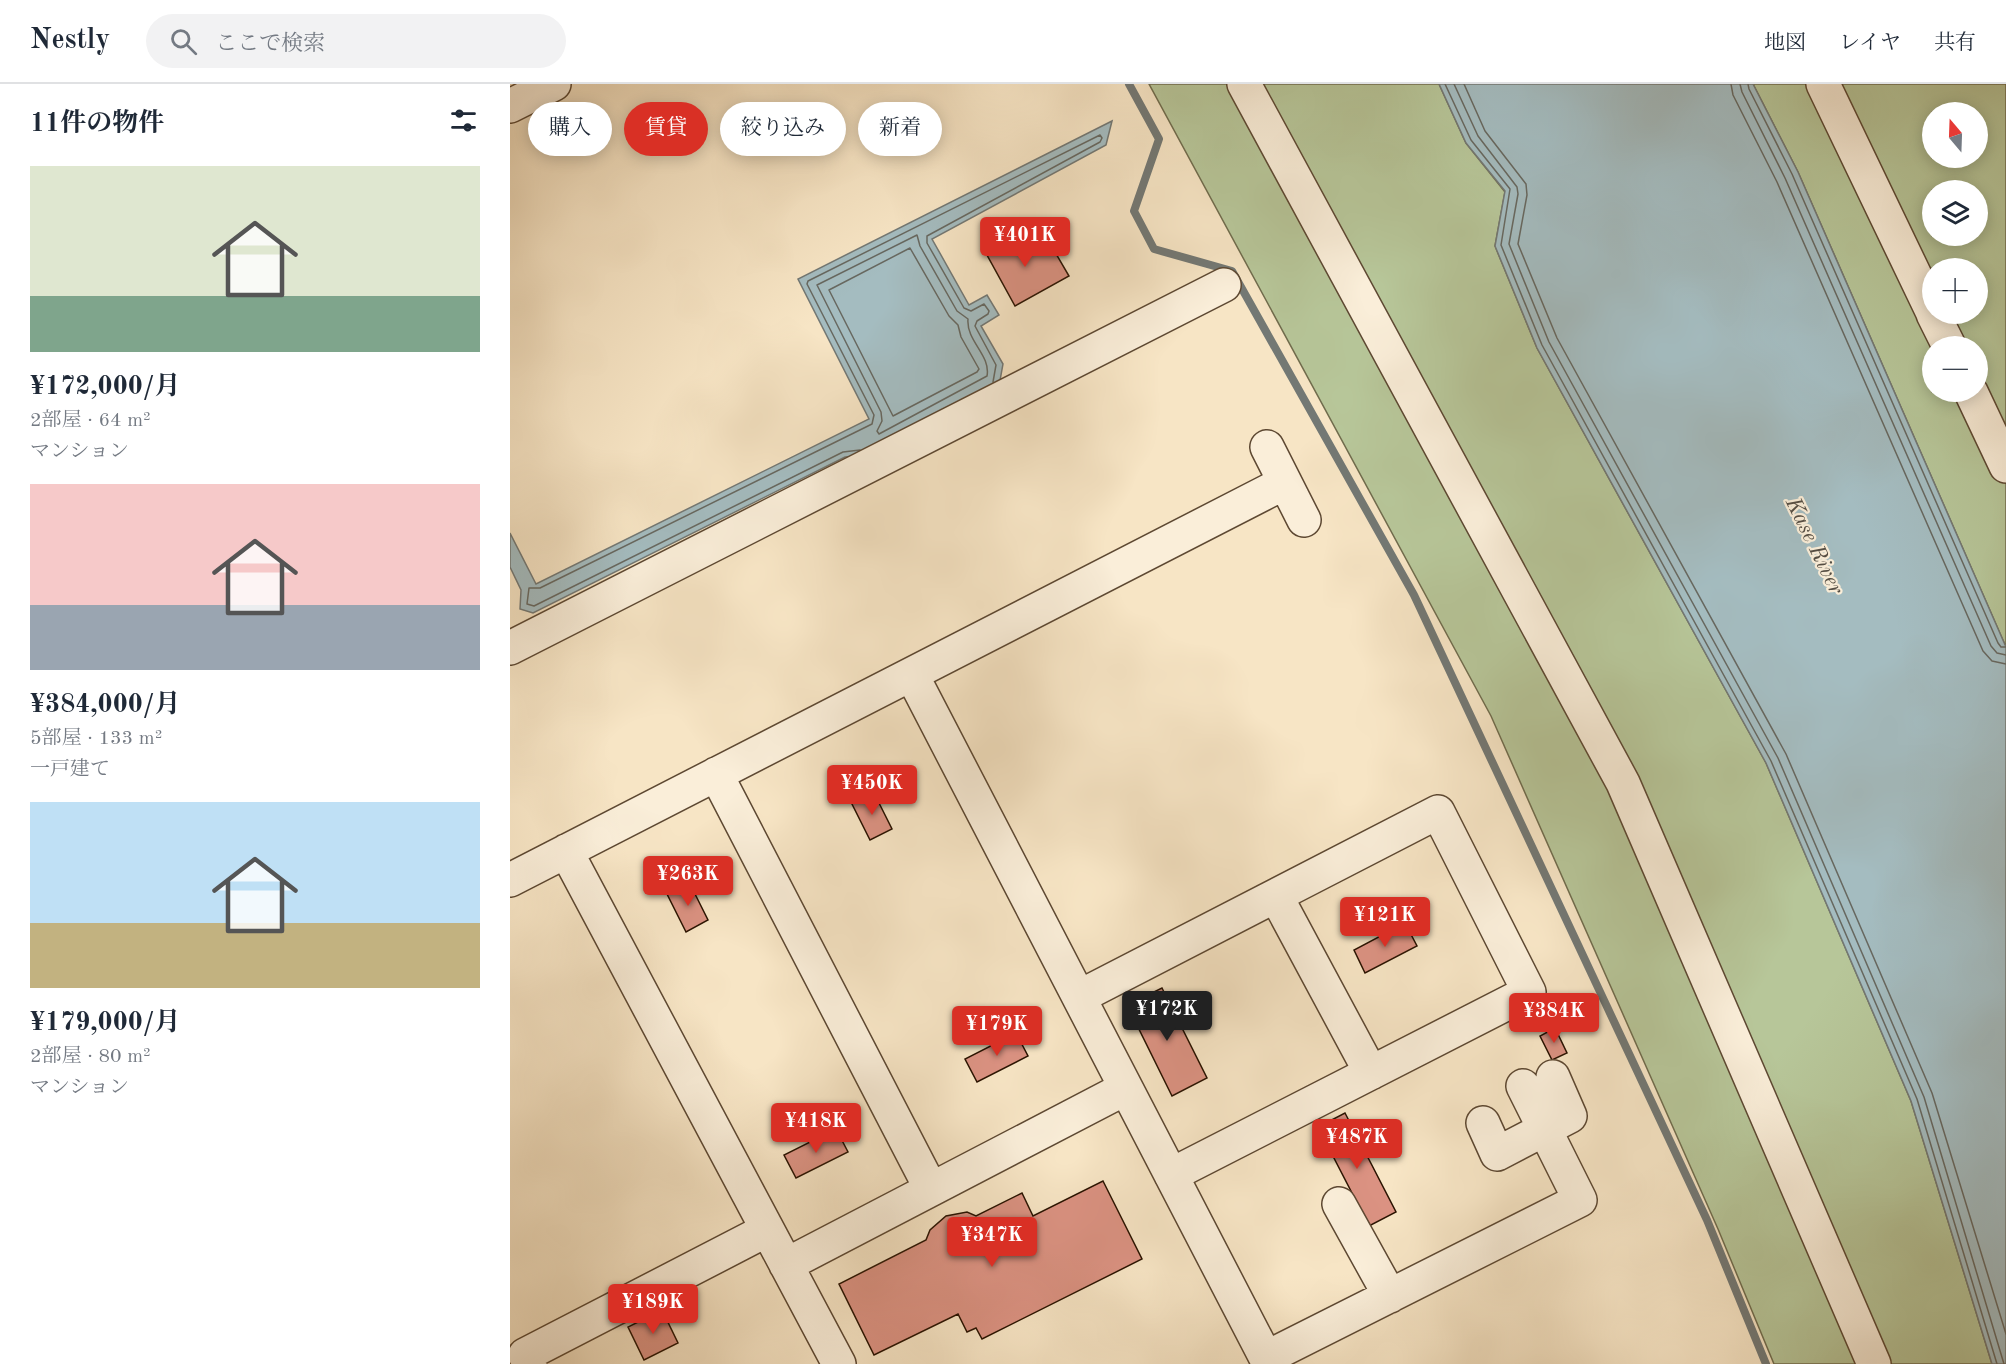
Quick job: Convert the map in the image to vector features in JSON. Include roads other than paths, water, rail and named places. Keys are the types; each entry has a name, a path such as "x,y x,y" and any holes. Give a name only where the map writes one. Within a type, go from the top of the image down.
{"street":[{"path":"510,106 554,84"},
{"path":"1219,84 1228,95 1250,96 1623,783 1874,1364"},
{"path":"1823,84 1922,289"},
{"path":"514,636 1224,285"},
{"path":"1976,402 2006,466"},
{"path":"1268,447 1304,520"},
{"path":"510,880 1284,483"},
{"path":"916,682 1266,1358 1580,1200 1545,1130"},
{"path":"716,774 931,1189"},
{"path":"1079,997 1438,812 1529,992 1171,1175"},
{"path":"567,851 839,1364"},
{"path":"1276,896 1371,1073"},
{"path":"1483,1123 1497,1154 1570,1116 1538,1082"},
{"path":"786,1265 1126,1088"},
{"path":"1339,1204 1390,1296"},
{"path":"530,1364 525,1355 768,1230"}],"water":[{"name":"Kase River","path":"1439,84 1753,84 1798,172 2006,647 2006,1364 1992,1364 1911,1101 1766,763 1537,348 1495,246 1505,191 1466,143"},
{"path":"1112,121 1106,145 932,239 969,305 987,295 999,315 981,326 1003,364 999,386 870,455 845,457 533,613 520,609 521,590 510,567 510,533 536,584 869,419 798,279"}],"waterway":[{"path":"1129,84 1159,139 1134,211 1154,249 1232,271 1414,595 1707,1220 1766,1364"}]}
